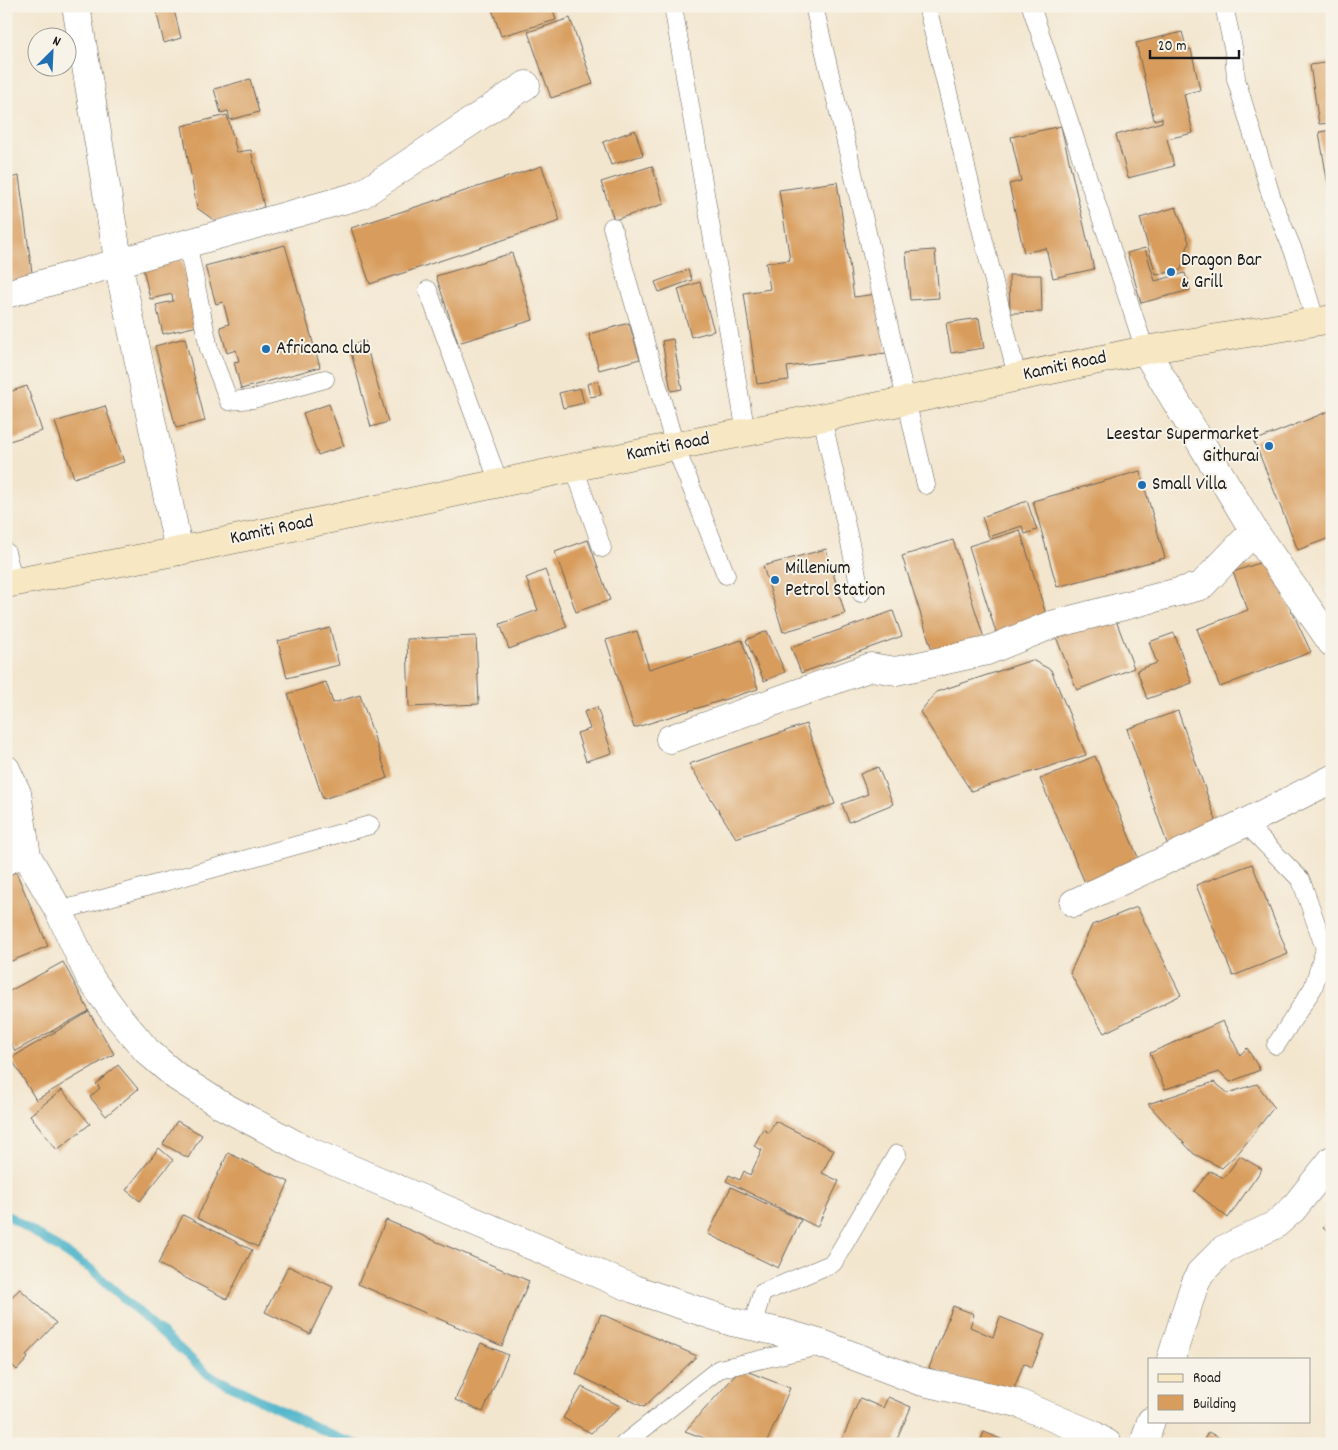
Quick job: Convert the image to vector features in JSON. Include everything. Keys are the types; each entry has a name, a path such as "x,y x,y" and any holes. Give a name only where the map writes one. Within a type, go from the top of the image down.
{"main road":[{"name":"Kamiti Road","path":"10,583 179,551 574,467 905,401 1145,350 1324,321"}],"street":[{"path":"76,6 118,263 179,551"},
{"path":"6,294 361,195 526,85"},
{"path":"1145,350 1254,531 1332,643"},
{"path":"670,739 870,667 896,671 988,651 1051,625 1201,586 1254,531"},
{"path":"6,769 17,793 16,861 59,910 90,978 115,1013 148,1051 177,1077 221,1105 304,1149 634,1289 732,1322 825,1345 918,1381 1018,1404 1092,1434 1108,1444"},
{"path":"1074,903 1245,823 1332,779"},
{"path":"1171,1358 1193,1289 1200,1273 1224,1249 1275,1226 1293,1209 1332,1160"},
{"path":"1144,1444 1151,1422"}],"lane":[{"path":"673,6 746,433"},
{"path":"814,6 926,486"},
{"path":"927,6 1017,377"},
{"path":"1030,6 1145,350"},
{"path":"1224,6 1234,52 1236,79 1273,202 1324,321"},
{"path":"612,227 675,446 726,575"},
{"path":"187,242 209,349 229,401 253,399 325,379"},
{"path":"428,290 499,483"},
{"path":"822,417 861,593"},
{"path":"574,467 602,548"},
{"path":"6,552 10,583"},
{"path":"1245,823 1301,880 1325,949 1313,988 1276,1045"},
{"path":"59,910 370,825"},
{"path":"752,1326 762,1293 833,1263 897,1154"},
{"path":"624,1444 719,1368 825,1345"}],"building":[{"path":"155,6 173,6 181,38 164,43"},
{"path":"491,6 552,6 556,20 501,36"},
{"path":"570,18 593,84 551,98 528,32"},
{"path":"1182,32 1187,50 1191,49 1200,90 1184,94 1193,133 1167,139 1174,166 1128,178 1116,135 1162,122 1162,118 1154,120 1136,43"},
{"path":"1332,62 1332,123 1319,124 1310,65"},
{"path":"250,79 259,112 230,120 228,111 221,113 214,89"},
{"path":"227,115 237,152 251,150 264,207 218,223 197,208 182,126"},
{"path":"1061,126 1094,269 1053,278 1046,248 1024,253 1009,184 1021,181 1011,137"},
{"path":"635,130 643,155 611,165 603,142"},
{"path":"1332,130 1332,191 1329,191 1319,132"},
{"path":"542,166 560,221 370,284 351,228"},
{"path":"652,166 664,204 614,220 601,182"},
{"path":"19,176 33,280 6,288 6,179"},
{"path":"837,182 854,297 877,294 886,353 787,367 789,380 757,384 744,293 770,289 766,263 790,260 779,190"},
{"path":"1176,207 1189,242 1181,270 1156,275 1140,218"},
{"path":"285,245 320,367 241,389 234,362 239,361 236,350 227,353 220,327 229,324 223,302 216,304 205,266"},
{"path":"1145,248 1155,281 1185,273 1190,290 1141,303 1127,253"},
{"path":"935,250 939,298 910,300 906,252"},
{"path":"512,253 533,320 458,343 436,276"},
{"path":"182,259 198,326 163,334 156,305 173,301 172,294 150,299 143,268"},
{"path":"688,270 692,280 659,292 655,282"},
{"path":"1009,275 1041,275 1042,312 1010,313"},
{"path":"700,282 714,331 691,337 678,289"},
{"path":"979,318 984,348 951,353 946,323"},
{"path":"629,323 640,359 599,370 589,334"},
{"path":"185,338 205,421 176,428 155,346"},
{"path":"673,339 682,389 671,391 662,341"},
{"path":"365,341 388,422 371,427 349,345"},
{"path":"598,381 601,395 590,397 587,384"},
{"path":"27,386 42,431 6,442 6,393"},
{"path":"580,388 584,403 563,408 559,393"},
{"path":"329,404 344,446 318,455 303,413"},
{"path":"105,406 124,462 74,478 55,422"},
{"path":"1332,410 1332,537 1298,550 1254,441"},
{"path":"1140,471 1165,558 1057,587 1033,501"},
{"path":"1027,501 1037,530 1025,534 1022,526 989,537 982,517"},
{"path":"1020,530 1049,624 998,639 969,546"},
{"path":"588,540 610,600 576,612 555,552"},
{"path":"953,540 984,638 933,653 902,556"},
{"path":"826,549 845,614 783,632 763,566"},
{"path":"1268,560 1311,652 1220,687 1197,629 1248,610 1233,572"},
{"path":"545,570 567,627 509,649 500,624 538,610 526,578"},
{"path":"1112,610 1134,668 1077,690 1054,632"},
{"path":"893,611 902,636 801,673 791,647"},
{"path":"330,628 339,665 287,678 278,641"},
{"path":"637,631 649,669 742,640 758,689 634,728 606,640"},
{"path":"767,631 785,672 764,681 746,640"},
{"path":"1174,633 1192,683 1147,699 1137,670 1157,663 1149,642"},
{"path":"476,636 479,704 409,707 407,639"},
{"path":"1032,660 1051,670 1086,755 971,791 920,712 936,692"},
{"path":"326,682 333,703 360,695 388,778 323,799 288,694"},
{"path":"597,707 612,753 586,761 577,733 590,729 584,712"},
{"path":"1178,711 1219,829 1168,846 1127,729"},
{"path":"806,724 835,804 736,838 689,764"},
{"path":"1095,756 1140,862 1086,885 1040,779"},
{"path":"878,767 893,804 849,822 842,804 868,794 860,774"},
{"path":"1252,864 1288,954 1233,976 1196,885"},
{"path":"16,872 48,946 9,962 6,956 6,876"},
{"path":"1137,907 1181,995 1104,1033 1070,973 1092,925"},
{"path":"63,962 89,1011 15,1051 6,1034 6,993"},
{"path":"89,1012 114,1054 36,1100 11,1058"},
{"path":"1223,1021 1240,1055 1247,1048 1260,1070 1230,1082 1220,1072 1165,1089 1150,1053"},
{"path":"118,1065 138,1089 106,1116 90,1097 100,1088 96,1084"},
{"path":"1214,1082 1228,1093 1257,1084 1274,1107 1240,1151 1222,1168 1194,1154 1148,1104"},
{"path":"62,1090 90,1124 57,1150 30,1115"},
{"path":"177,1121 202,1135 188,1158 163,1144"},
{"path":"775,1121 834,1150 822,1173 839,1181 817,1227 726,1181 729,1175 740,1180 744,1171 750,1175 762,1150 754,1146 763,1129 769,1133"},
{"path":"159,1148 173,1160 140,1201 126,1190"},
{"path":"228,1153 289,1182 258,1247 197,1218"},
{"path":"1240,1156 1262,1169 1228,1218 1194,1191 1210,1171 1224,1178"},
{"path":"731,1187 801,1220 778,1268 708,1234"},
{"path":"183,1215 252,1250 227,1299 158,1264"},
{"path":"1332,1218 1332,1235 1323,1228"},
{"path":"386,1220 529,1281 502,1346 358,1284"},
{"path":"288,1266 333,1287 310,1334 265,1312"},
{"path":"20,1289 56,1323 26,1355 28,1358 17,1370 13,1366 6,1373 6,1302"},
{"path":"953,1306 974,1314 970,1327 993,1337 1000,1317 1045,1335 1032,1367 1024,1363 1010,1398 929,1368"},
{"path":"601,1314 697,1356 644,1407 576,1374"},
{"path":"481,1343 508,1355 483,1412 455,1400"},
{"path":"741,1369 790,1388 766,1444 720,1444 685,1431"},
{"path":"582,1387 620,1406 591,1433 563,1418"},
{"path":"888,1397 911,1407 895,1444 840,1444 860,1398 883,1408"},
{"path":"984,1432 1013,1444 979,1444"},
{"path":"1208,1432 1232,1444 1202,1444"}],"waterway":[{"path":"6,1214 92,1270 209,1375 338,1438 357,1444"}],"place":[{"name":"Dragon Bar & Grill","path":"1171,272"},
{"name":"Africana club","path":"266,349"},
{"name":"Leestar Supermarket Githurai","path":"1269,446"},
{"name":"Small Villa","path":"1142,485"},
{"name":"Millenium Petrol Station","path":"775,580"}]}
